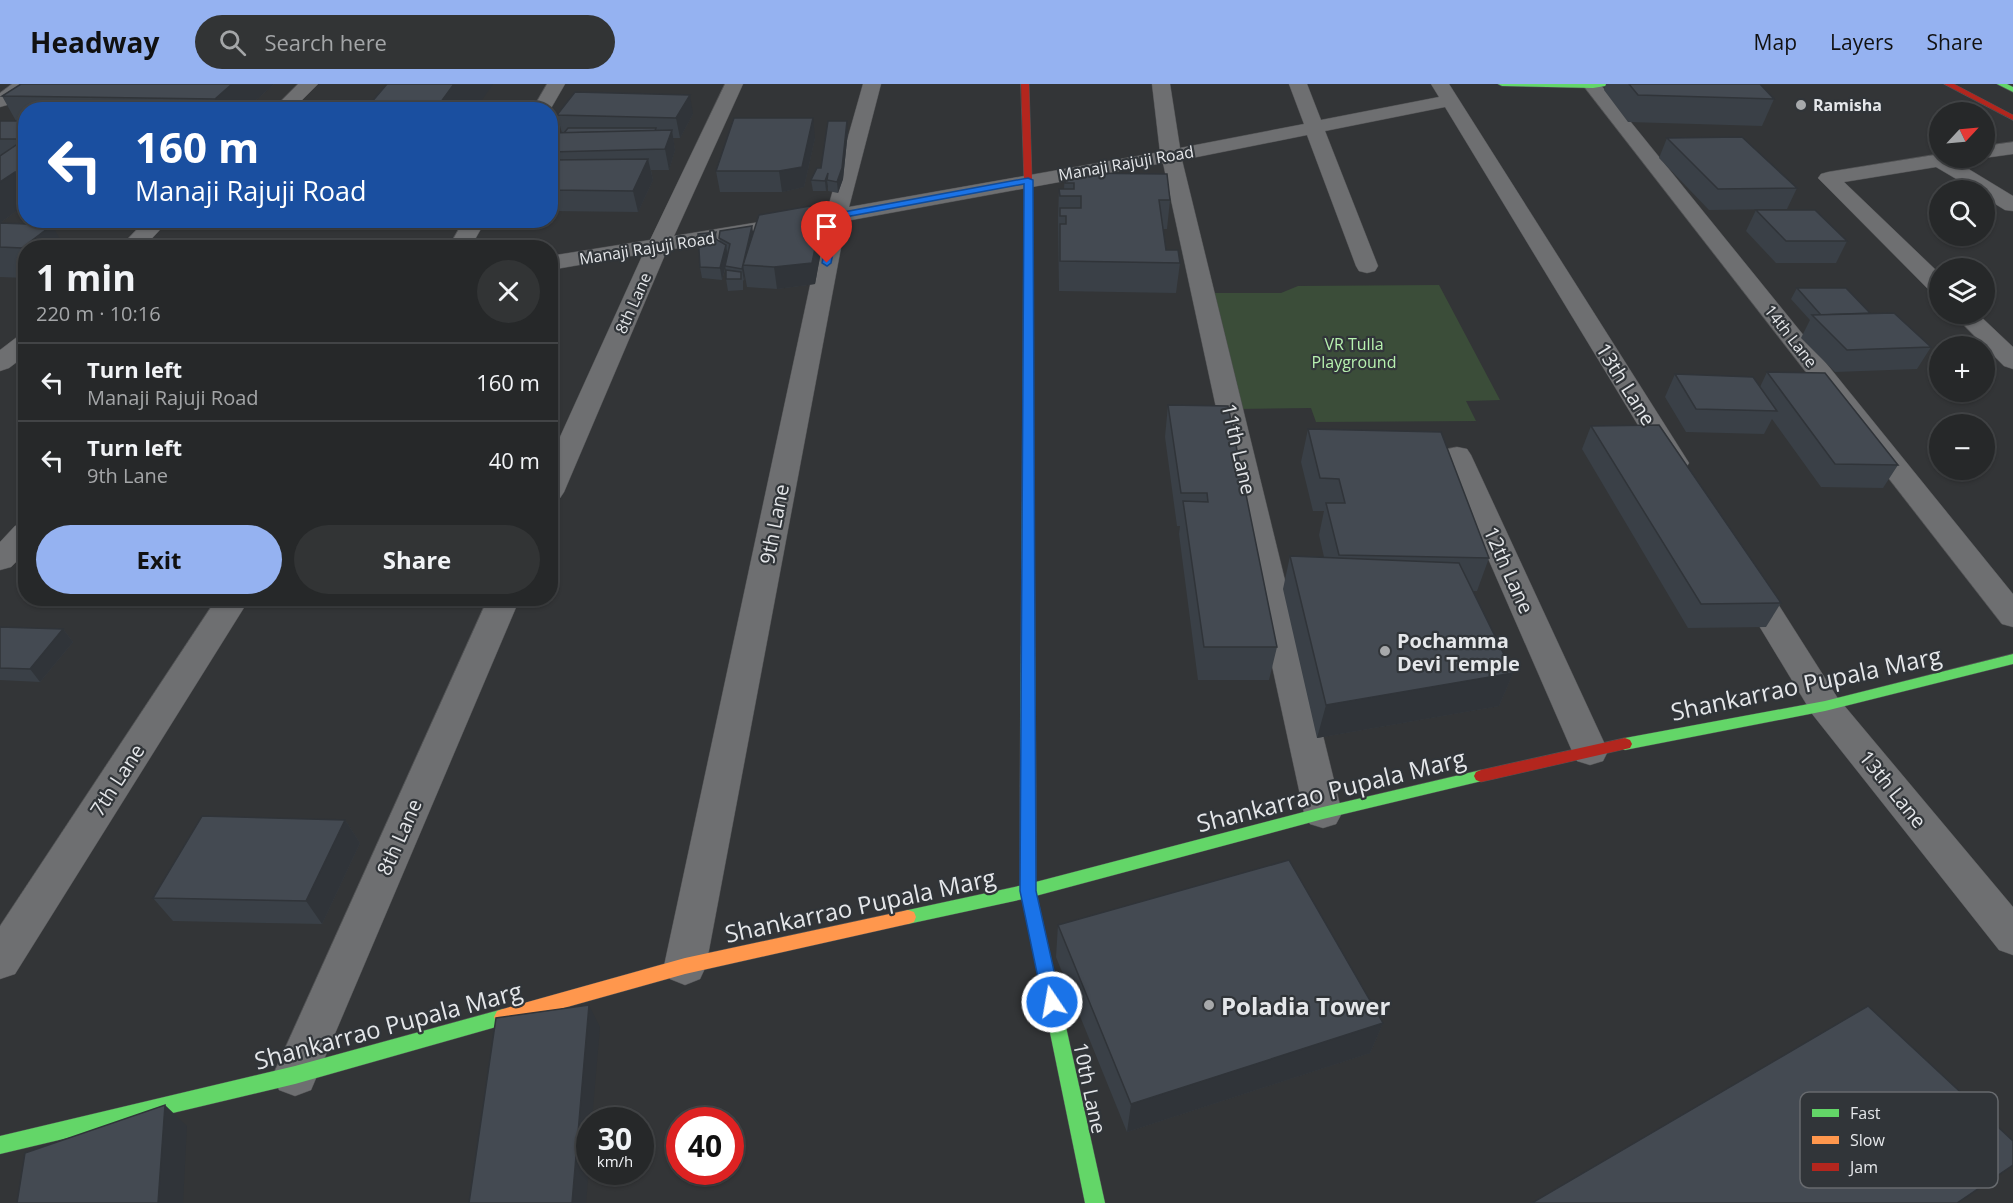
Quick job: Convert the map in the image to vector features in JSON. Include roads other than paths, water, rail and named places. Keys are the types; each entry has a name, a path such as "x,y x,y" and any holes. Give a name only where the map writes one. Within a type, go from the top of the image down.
{"street":[{"path":"0,101 24,84"},
{"path":"290,102 309,84"},
{"path":"546,102 556,84"},
{"name":"8th Lane","path":"558,474 658,246 734,84"},
{"name":"9th Lane","path":"685,966 836,216 872,84"},
{"name":"10th Lane","path":"1025,84 1028,180 1028,891 1095,1203"},
{"name":"11th Lane","path":"1161,84 1171,156 1323,813"},
{"path":"1298,84 1366,266"},
{"path":"1502,84 1599,85"},
{"path":"1948,84 2013,118"},
{"path":"2001,84 2013,90"},
{"name":"14th Lane","path":"1599,85 2013,616"},
{"name":"Manaji Rajuji Road","path":"558,262 836,216 1171,156 1315,128 1446,92"},
{"name":"13th Lane","path":"1446,92 1688,484"},
{"path":"1995,150 2013,148"},
{"path":"1929,161 1828,178 1929,277"},
{"path":"1959,168 2013,205"},
{"path":"138,240 151,228"},
{"path":"1975,324 2013,362"},
{"path":"0,340 18,340"},
{"path":"0,363 18,347"},
{"name":"12th Lane","path":"1457,455 1590,751"},
{"path":"0,560 18,541"},
{"name":"13th Lane","path":"1731,554 1825,706 2013,938"},
{"name":"7th Lane","path":"0,961 229,606"},
{"name":"8th Lane","path":"295,1075 500,606"},
{"name":"Shankarrao Pupala Marg","path":"0,1145 295,1075 685,966 1028,891 1323,813 1590,751 1825,706 2013,659"}],"place":[{"name":"Ramisha","path":"1801,105"},
{"name":"Pochamma Devi Temple","path":"1385,651"},
{"name":"Poladia Tower","path":"1209,1005"}],"park label":[{"name":"VR Tulla Playground","path":"1354,353"}]}
